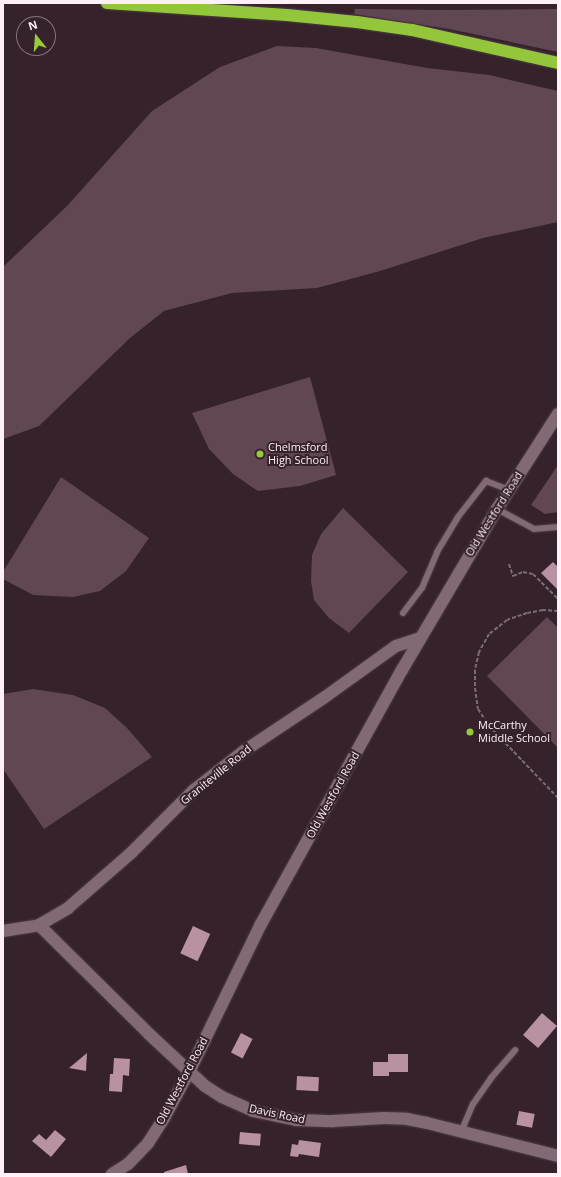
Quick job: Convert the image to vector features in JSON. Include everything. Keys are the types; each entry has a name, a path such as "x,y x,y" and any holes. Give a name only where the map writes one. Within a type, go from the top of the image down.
{"highway":[{"path":"107,3 287,15 357,22 412,30 558,63"}],"main road":[{"name":"Old Westford Road","path":"112,1174 128,1164 148,1142 164,1118 190,1070 261,924 420,638 497,509 558,414"},
{"name":"Graniteville Road","path":"3,931 39,925 68,908 131,853 194,790 244,751 325,697 396,646 420,638"},
{"name":"Davis Road","path":"39,925 149,1034 190,1070 205,1086 222,1097 254,1110 296,1120 333,1122 384,1118 427,1122 558,1156"}],"lane":[{"path":"403,613 422,588 437,552 458,517 486,481 509,490"},
{"path":"497,509 534,528 557,529"},
{"path":"461,1132 473,1104 491,1078 515,1050"}],"path":[{"path":"509,564 513,576 523,572 533,574 558,599"},
{"path":"558,611 543,610 527,613 507,620 489,634 479,652 475,670 475,688 478,709 489,726 558,798"}],"shaded area":[{"path":"355,9 558,9 558,52 449,29 354,14"},
{"path":"277,46 316,48 427,68 489,75 558,91 558,222 483,238 380,271 317,288 232,293 164,311 130,338 39,426 3,439 3,267 68,205 152,111 220,67"},
{"path":"310,377 336,475 300,486 258,491 233,474 209,449 192,413"},
{"path":"558,465 558,512 545,514 531,505"},
{"path":"61,477 149,538 126,571 100,591 73,597 33,595 3,579 3,572"},
{"path":"343,508 408,572 349,633 329,618 314,600 311,581 312,555 321,534"},
{"path":"547,617 558,628 558,748 487,676"},
{"path":"33,689 73,695 105,708 127,728 152,757 44,829 3,769 3,694"}],"building":[{"path":"553,562 558,567 558,590 541,573"},
{"path":"193,926 210,934 198,961 180,953"},
{"path":"542,1013 557,1026 538,1048 523,1035"},
{"path":"241,1033 253,1039 243,1059 231,1053"},
{"path":"87,1053 86,1071 69,1068"},
{"path":"388,1054 408,1054 408,1072 389,1072 389,1076 373,1076 373,1062 388,1062"},
{"path":"114,1058 130,1059 129,1076 123,1075 122,1092 109,1091 110,1074 113,1074"},
{"path":"297,1076 319,1077 318,1091 296,1090"},
{"path":"519,1111 535,1114 532,1128 516,1125"},
{"path":"55,1130 66,1139 51,1157 32,1141 39,1134 46,1140"},
{"path":"240,1132 261,1134 260,1146 239,1144"},
{"path":"299,1140 321,1143 319,1157 299,1154 298,1157 290,1156 292,1144 298,1145"},
{"path":"186,1165 188,1174 164,1174 164,1172"}],"place":[{"name":"Chelmsford High School","path":"260,454"},
{"name":"McCarthy Middle School","path":"470,732"}]}
